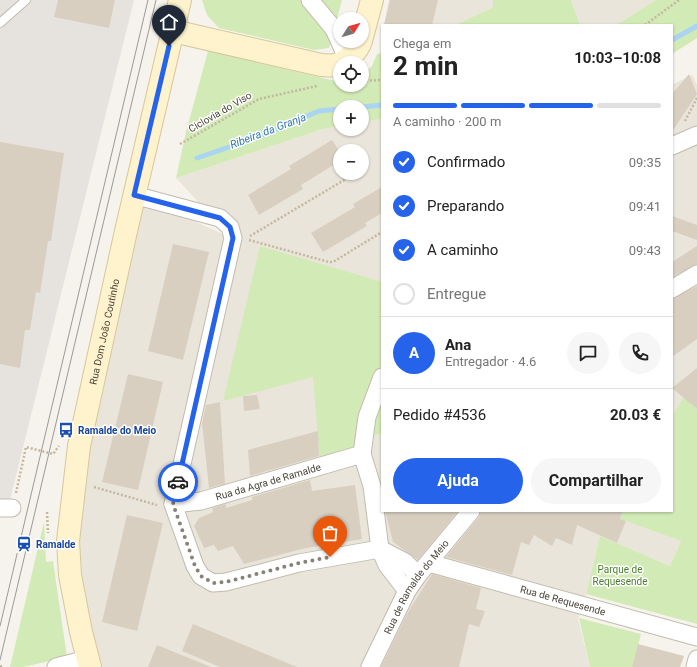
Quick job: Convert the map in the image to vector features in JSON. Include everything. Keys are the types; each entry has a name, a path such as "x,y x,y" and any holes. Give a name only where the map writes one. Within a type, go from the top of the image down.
{"main road":[{"name":"Rua Dom João Coutinho","path":"88,663 70,568 68,541 74,482 79,446 134,195 180,0"},
{"path":"369,12 372,0"},
{"path":"173,31 322,65 333,65"},
{"path":"349,56 358,48"}],"street":[{"path":"310,0 334,30 346,56"},
{"path":"673,146 697,135"},
{"path":"134,195 220,218 230,227 233,238 173,504 195,566 201,576 213,583 226,582 299,563 380,549 405,562 423,569"},
{"path":"673,288 697,274"},
{"path":"381,380 367,417 362,454 372,486 380,549 387,565 407,591"},
{"name":"Rua da Agra de Ramalde","path":"173,504 201,501 362,454"},
{"name":"Rua de Ramalde do Meio","path":"370,667 407,591 423,569 470,512"},
{"name":"Rua de Requesende","path":"423,569 697,637"},
{"path":"695,667 697,659"},
{"path":"56,667 88,663"}],"lane":[{"path":"0,23 26,0"}],"path":[{"path":"646,24 679,0"},
{"path":"369,81 381,80"},
{"name":"Ciclovia do Viso","path":"180,144 259,99 301,88 324,85"},
{"path":"344,180 245,238 333,262 381,233"},
{"path":"18,483 26,447 53,454"},
{"path":"74,482 160,506 173,504"},
{"path":"47,512 48,529"}],"shaded area":[{"path":"0,0 134,0 9,504 0,504"},
{"path":"389,0 493,0 493,7 458,24 384,24"},
{"path":"571,0 656,0 618,24 580,24"},
{"path":"692,75 697,85 697,385 684,396 673,414 673,84"},
{"path":"381,119 381,382 375,435 381,434 381,512 623,512 620,519 681,541 670,566 600,536 583,607 578,619 590,667 90,667 68,541 134,195 232,238 176,178 323,129 333,127 333,136 369,136 369,121"}],"green space":[{"path":"202,0 342,0 339,12 333,12 333,33 329,48 314,50 219,28 207,15"},
{"path":"493,0 571,0 580,24 458,24 493,7"},
{"path":"656,0 697,0 697,38 673,53 673,24 618,24"},
{"path":"208,51 333,80 333,92 369,92 369,69 372,66 377,54 381,53 381,119 369,121 369,100 333,100 333,127 323,129 176,178 186,132"},
{"path":"260,246 381,282 381,434 365,436 362,454 320,461 313,377 223,401"},
{"name":"Parque de Requesende","path":"684,396 697,409 697,624 586,594 600,536 670,566 681,541 620,519 623,512 673,512 673,414"},
{"path":"44,522 46,562 53,561 67,657 23,667 10,667"},
{"path":"579,618 641,634 632,667 590,667"}],"building":[{"path":"58,0 115,0 109,28 54,17"},
{"path":"390,0 438,0 432,24 384,24"},
{"path":"689,74 697,94 673,130 673,93"},
{"path":"332,140 335,144 333,144 333,165 301,185 303,189 259,215 248,195 291,169 289,166"},
{"path":"0,142 64,153 51,241 48,241 40,293 36,292 30,330 25,330 20,368 0,364"},
{"path":"381,188 381,214 365,223 367,226 323,252 311,233 355,207 353,204"},
{"path":"673,216 697,225 697,240 673,231"},
{"path":"173,244 209,252 183,360 148,351"},
{"path":"697,246 697,264 673,276 673,261"},
{"path":"697,286 697,339 673,356 673,298"},
{"path":"697,368 697,409 673,389 673,387"},
{"path":"128,374 163,382 138,490 102,482"},
{"path":"257,395 260,409 244,411 243,396"},
{"path":"220,402 225,484 209,488 202,423 206,405"},
{"path":"318,431 319,456 250,476 248,450"},
{"path":"310,480 312,491 355,485 362,539 306,548 244,564 233,546 218,551 214,545 204,548 194,526 199,518 213,512 212,508 226,504 226,508 252,500 252,497"},
{"path":"385,512 457,512 418,560 393,542"},
{"path":"481,512 623,512 620,519 626,521 617,543 577,525 572,545 556,538 552,546 534,535 529,545 521,542 512,575 446,557 479,517"},
{"path":"127,515 163,523 137,631 102,622"},
{"path":"432,574 481,588 476,609 485,611 479,627 469,624 459,667 381,667 408,612"},
{"path":"193,624 297,667 220,667 182,651"},
{"path":"638,644 684,656 680,667 632,667"},
{"path":"157,645 211,667 148,667"}],"waterway":[{"name":"Ribeira da Granja","path":"673,39 697,26"},
{"name":"Ribeira da Granja","path":"369,106 381,105"},
{"name":"Ribeira da Granja","path":"197,158 250,140 319,111 333,110"}],"tram line":[{"path":"0,626 148,0"},
{"path":"0,660 156,0"}],"way so far":[{"path":"178,482 173,504 195,566 201,576 213,583 226,582 299,563 330,557"}],"place":[{"name":"Ramalde do Meio","path":"66,430"},
{"name":"Ramalde","path":"24,544"}],"route":[{"path":"169,46 134,195 220,218 230,227 233,238 178,482"}]}
